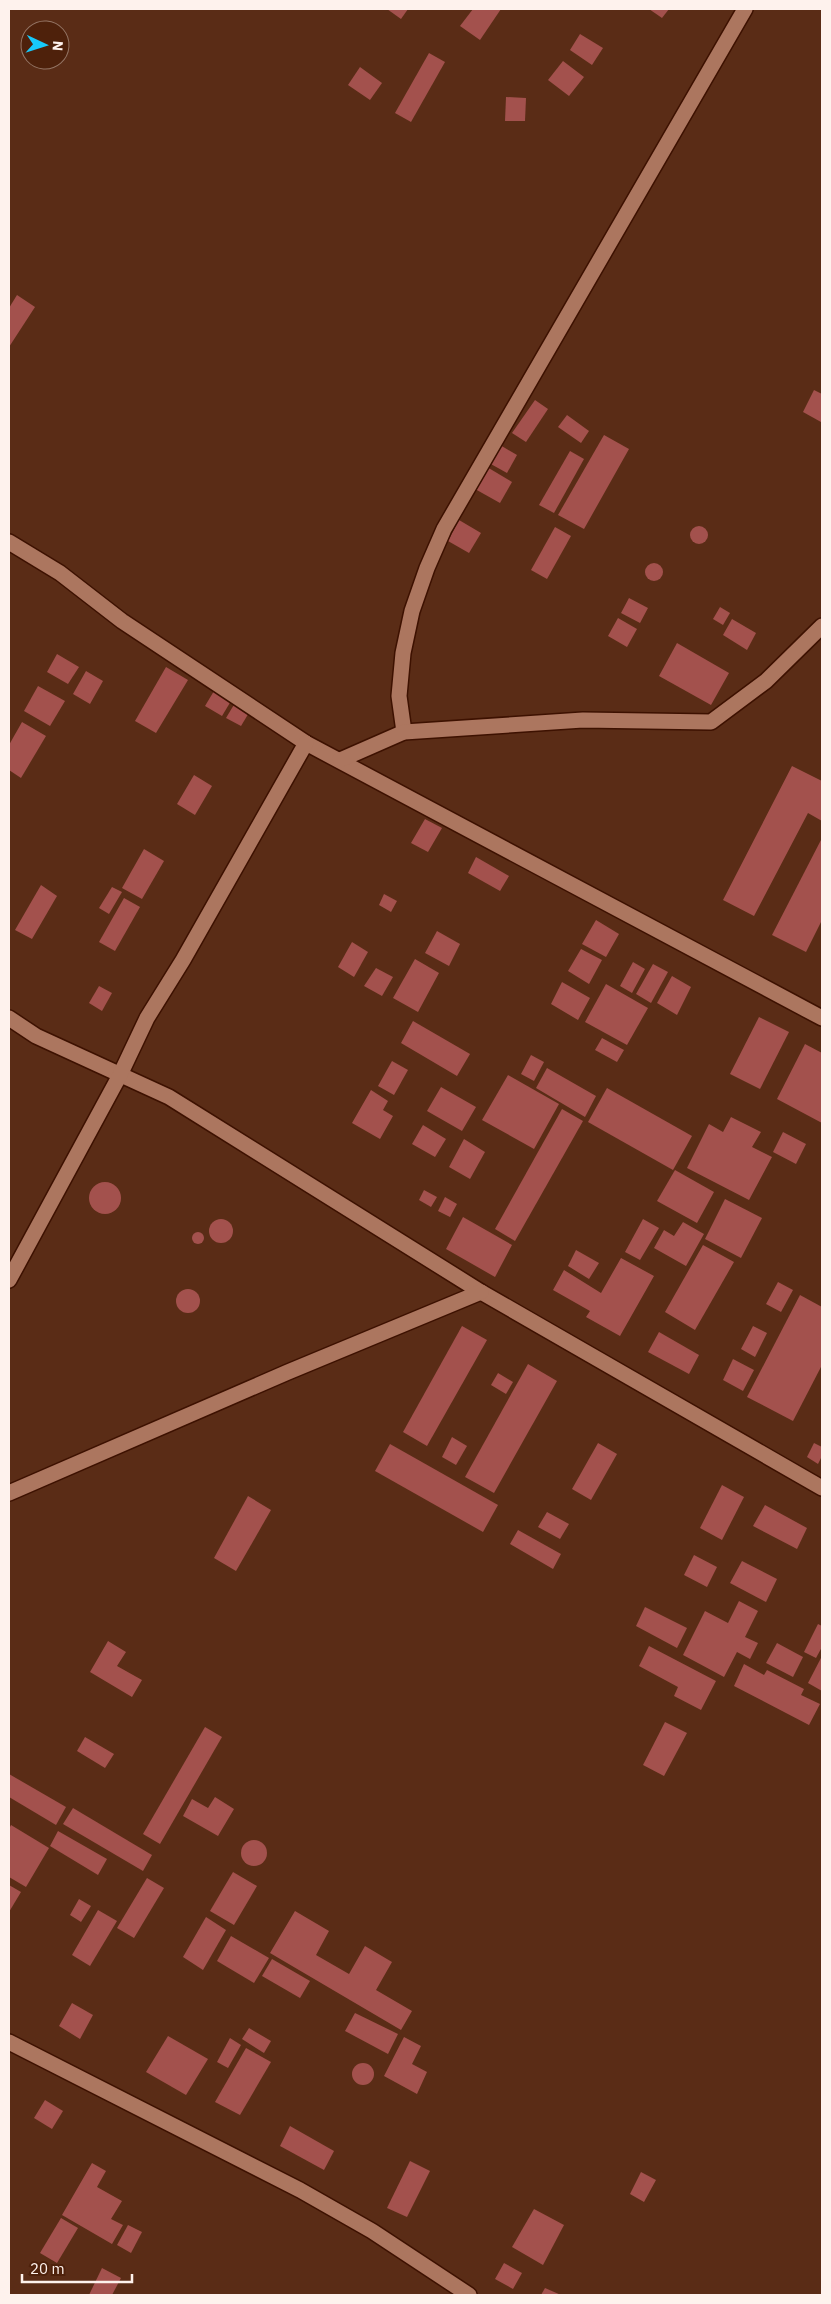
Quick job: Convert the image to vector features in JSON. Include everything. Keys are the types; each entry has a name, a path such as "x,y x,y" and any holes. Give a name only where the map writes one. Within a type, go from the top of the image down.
{"street":[{"path":"404,732 399,696 403,653 412,610 444,528 745,9"},
{"path":"9,542 60,573 122,621 306,743 822,1018"},
{"path":"340,760 404,732 583,720 711,722 766,681 822,626"},
{"path":"9,1280 120,1074 147,1018 183,960 306,743"},
{"path":"9,1018 36,1036 169,1097 481,1292 822,1488"},
{"path":"9,1493 288,1372 481,1292"},
{"path":"9,2042 300,2190 372,2231 468,2295"}],"building":[{"path":"387,9 408,9 401,19"},
{"path":"473,9 501,9 480,40 460,26"},
{"path":"649,9 669,9 662,18"},
{"path":"580,34 603,48 592,65 570,50"},
{"path":"429,53 445,62 411,122 395,113"},
{"path":"563,61 584,77 569,96 548,80"},
{"path":"360,67 382,83 370,100 348,85"},
{"path":"506,97 526,98 525,121 505,121"},
{"path":"17,295 35,307 9,347 9,308"},
{"path":"814,390 822,394 821,422 803,412"},
{"path":"535,400 548,409 526,442 512,433"},
{"path":"567,415 589,431 581,443 558,427"},
{"path":"604,435 629,449 584,529 558,515"},
{"path":"500,445 517,455 507,473 489,463"},
{"path":"570,451 584,459 554,513 539,505"},
{"path":"487,467 512,482 500,503 475,489"},
{"path":"459,520 481,533 469,553 448,541"},
{"path":"699,526 705,529 708,535 705,541 699,544 693,541 690,535 693,529"},
{"path":"555,527 571,536 547,579 531,570"},
{"path":"654,563 660,566 663,572 660,578 654,581 648,578 645,572 648,566"},
{"path":"629,598 648,608 640,623 621,613"},
{"path":"720,607 730,613 723,625 713,619"},
{"path":"618,618 637,629 627,647 608,636"},
{"path":"732,619 756,633 747,650 723,635"},
{"path":"677,643 729,673 711,705 659,676"},
{"path":"57,654 79,667 68,684 47,672"},
{"path":"166,667 188,680 156,733 135,721"},
{"path":"86,671 103,681 90,704 73,694"},
{"path":"38,686 65,701 50,726 24,711"},
{"path":"214,691 231,701 222,716 205,706"},
{"path":"235,703 250,711 241,726 226,718"},
{"path":"22,722 46,736 21,778 9,770 9,745"},
{"path":"792,766 822,781 822,821 808,813 754,916 723,900"},
{"path":"194,775 212,786 195,815 177,804"},
{"path":"425,819 442,828 428,852 411,843"},
{"path":"822,838 822,920 806,952 772,935"},
{"path":"144,849 164,861 142,899 122,888"},
{"path":"476,857 509,876 500,891 468,873"},
{"path":"41,885 57,896 32,939 15,930"},
{"path":"112,887 122,892 109,914 99,908"},
{"path":"384,894 397,901 391,912 379,905"},
{"path":"124,898 140,907 115,951 99,942"},
{"path":"596,920 619,934 606,957 582,944"},
{"path":"437,931 460,944 449,966 425,953"},
{"path":"352,942 368,952 354,977 338,967"},
{"path":"581,949 602,960 589,984 568,971"},
{"path":"415,959 439,973 418,1012 393,998"},
{"path":"633,962 645,969 632,993 620,986"},
{"path":"653,964 668,972 651,1003 636,994"},
{"path":"376,968 393,977 382,996 364,986"},
{"path":"672,976 691,987 677,1015 657,1003"},
{"path":"562,982 590,998 578,1020 551,1004"},
{"path":"606,984 648,1008 627,1045 585,1022"},
{"path":"99,986 112,993 102,1011 89,1003"},
{"path":"759,1017 789,1032 760,1089 730,1074"},
{"path":"413,1021 470,1054 457,1076 401,1043"},
{"path":"602,1038 624,1050 617,1062 595,1050"},
{"path":"805,1044 822,1053 822,1123 777,1099"},
{"path":"531,1055 544,1062 534,1081 521,1074"},
{"path":"392,1061 408,1070 394,1095 378,1086"},
{"path":"547,1068 596,1096 585,1117 536,1088"},
{"path":"508,1075 559,1104 534,1149 482,1120"},
{"path":"441,1087 476,1107 462,1131 427,1111"},
{"path":"607,1088 692,1136 673,1170 588,1122"},
{"path":"371,1090 388,1101 383,1110 393,1116 380,1139 352,1123"},
{"path":"562,1109 583,1121 515,1241 495,1229"},
{"path":"731,1117 761,1132 752,1147 772,1157 749,1200 687,1168 709,1124 723,1132"},
{"path":"423,1125 446,1139 435,1157 412,1144"},
{"path":"783,1132 806,1144 796,1164 773,1152"},
{"path":"464,1139 485,1152 470,1179 449,1167"},
{"path":"675,1170 714,1192 697,1223 657,1201"},
{"path":"105,1182 111,1183 116,1187 120,1192 120,1204 116,1209 111,1213 105,1214 99,1213 94,1209 90,1204 89,1198 90,1192 94,1187 99,1183"},
{"path":"424,1190 437,1197 431,1207 419,1200"},
{"path":"445,1197 457,1204 450,1217 438,1211"},
{"path":"725,1199 762,1218 741,1258 705,1239"},
{"path":"463,1217 512,1245 495,1277 446,1249"},
{"path":"221,1219 230,1222 233,1231 230,1240 221,1243 212,1240 209,1231 212,1222"},
{"path":"643,1219 659,1228 640,1260 625,1252"},
{"path":"683,1222 704,1234 686,1266 654,1248 664,1230 674,1236"},
{"path":"200,1232 203,1233 203,1243 196,1244 193,1243 192,1236 193,1233"},
{"path":"703,1245 734,1262 695,1330 665,1312"},
{"path":"576,1250 599,1263 589,1279 568,1266"},
{"path":"621,1258 654,1276 620,1336 586,1317 590,1311 553,1290 564,1270 601,1293"},
{"path":"778,1282 793,1290 781,1312 766,1304"},
{"path":"188,1289 193,1290 199,1296 199,1306 193,1312 188,1313 183,1312 177,1306 176,1301 177,1296 183,1290"},
{"path":"800,1295 822,1307 822,1365 793,1421 747,1397"},
{"path":"462,1326 487,1340 427,1446 403,1432"},
{"path":"753,1326 767,1333 755,1357 741,1349"},
{"path":"659,1332 699,1355 689,1374 648,1352"},
{"path":"733,1359 754,1370 743,1391 723,1380"},
{"path":"528,1364 557,1381 494,1493 465,1477"},
{"path":"498,1373 513,1382 506,1394 491,1385"},
{"path":"452,1437 467,1446 456,1465 442,1457"},
{"path":"598,1443 617,1454 591,1500 572,1489"},
{"path":"814,1443 822,1447 822,1456 818,1464 807,1457"},
{"path":"390,1444 498,1505 483,1532 375,1471"},
{"path":"722,1485 744,1497 722,1540 700,1528"},
{"path":"248,1496 271,1510 236,1571 214,1558"},
{"path":"765,1505 807,1528 797,1549 753,1526"},
{"path":"547,1512 569,1524 560,1539 538,1527"},
{"path":"518,1530 561,1554 553,1569 510,1544"},
{"path":"694,1555 717,1567 707,1587 684,1575"},
{"path":"742,1561 777,1579 766,1602 730,1583"},
{"path":"739,1601 758,1611 745,1637 758,1643 750,1659 737,1652 724,1677 683,1655 705,1611 728,1623"},
{"path":"645,1607 687,1628 677,1648 636,1626"},
{"path":"818,1624 822,1626 822,1647 816,1658 804,1652"},
{"path":"108,1641 126,1652 117,1666 142,1680 132,1697 90,1672"},
{"path":"777,1643 803,1657 793,1677 766,1663"},
{"path":"649,1646 716,1681 701,1710 674,1696 678,1687 639,1666"},
{"path":"822,1656 822,1691 808,1683"},
{"path":"744,1664 764,1675 767,1670 804,1689 801,1695 820,1704 809,1725 734,1686"},
{"path":"665,1722 687,1733 664,1776 643,1765"},
{"path":"205,1727 222,1737 160,1844 143,1834"},
{"path":"85,1737 114,1754 105,1768 77,1751"},
{"path":"9,1774 66,1807 56,1825 9,1797"},
{"path":"215,1797 234,1809 218,1836 183,1816 192,1799 208,1808"},
{"path":"73,1808 152,1855 143,1871 63,1824"},
{"path":"11,1825 49,1848 26,1887 9,1877 9,1829"},
{"path":"58,1831 107,1859 98,1875 50,1846"},
{"path":"254,1840 263,1844 267,1853 263,1862 254,1866 245,1862 241,1853 245,1844"},
{"path":"233,1872 257,1886 234,1925 210,1911"},
{"path":"147,1878 164,1888 134,1938 117,1928"},
{"path":"9,1885 21,1892 9,1912"},
{"path":"79,1899 91,1906 81,1922 70,1915"},
{"path":"98,1910 117,1921 90,1966 72,1955"},
{"path":"295,1911 329,1931 316,1955 349,1974 365,1946 392,1962 376,1990 412,2011 401,2030 270,1953"},
{"path":"206,1917 226,1930 203,1970 183,1957"},
{"path":"231,1936 269,1958 254,1983 217,1961"},
{"path":"272,1959 310,1981 300,1998 262,1976"},
{"path":"72,2003 93,2015 80,2039 59,2026"},
{"path":"355,2013 398,2034 388,2054 345,2031"},
{"path":"249,2028 271,2041 264,2053 242,2039"},
{"path":"168,2036 208,2059 186,2095 146,2072"},
{"path":"404,2037 421,2046 412,2064 427,2072 417,2094 384,2076"},
{"path":"230,2038 241,2045 228,2068 217,2062"},
{"path":"246,2048 271,2062 240,2115 215,2102"},
{"path":"363,2063 371,2066 374,2074 371,2082 363,2085 355,2082 352,2074 355,2066"},
{"path":"45,2100 63,2111 52,2129 34,2118"},
{"path":"290,2126 334,2151 324,2170 280,2146"},
{"path":"410,2161 430,2171 407,2217 387,2208"},
{"path":"92,2163 106,2171 97,2187 122,2201 111,2219 123,2225 112,2244 62,2215"},
{"path":"641,2172 656,2180 644,2202 630,2194"},
{"path":"534,2209 564,2225 543,2265 512,2247"},
{"path":"61,2218 78,2228 57,2263 40,2253"},
{"path":"128,2225 142,2232 131,2253 117,2245"},
{"path":"504,2263 522,2273 513,2289 495,2279"},
{"path":"102,2268 121,2278 112,2295 89,2295"},
{"path":"545,2288 561,2295 541,2295"}]}
